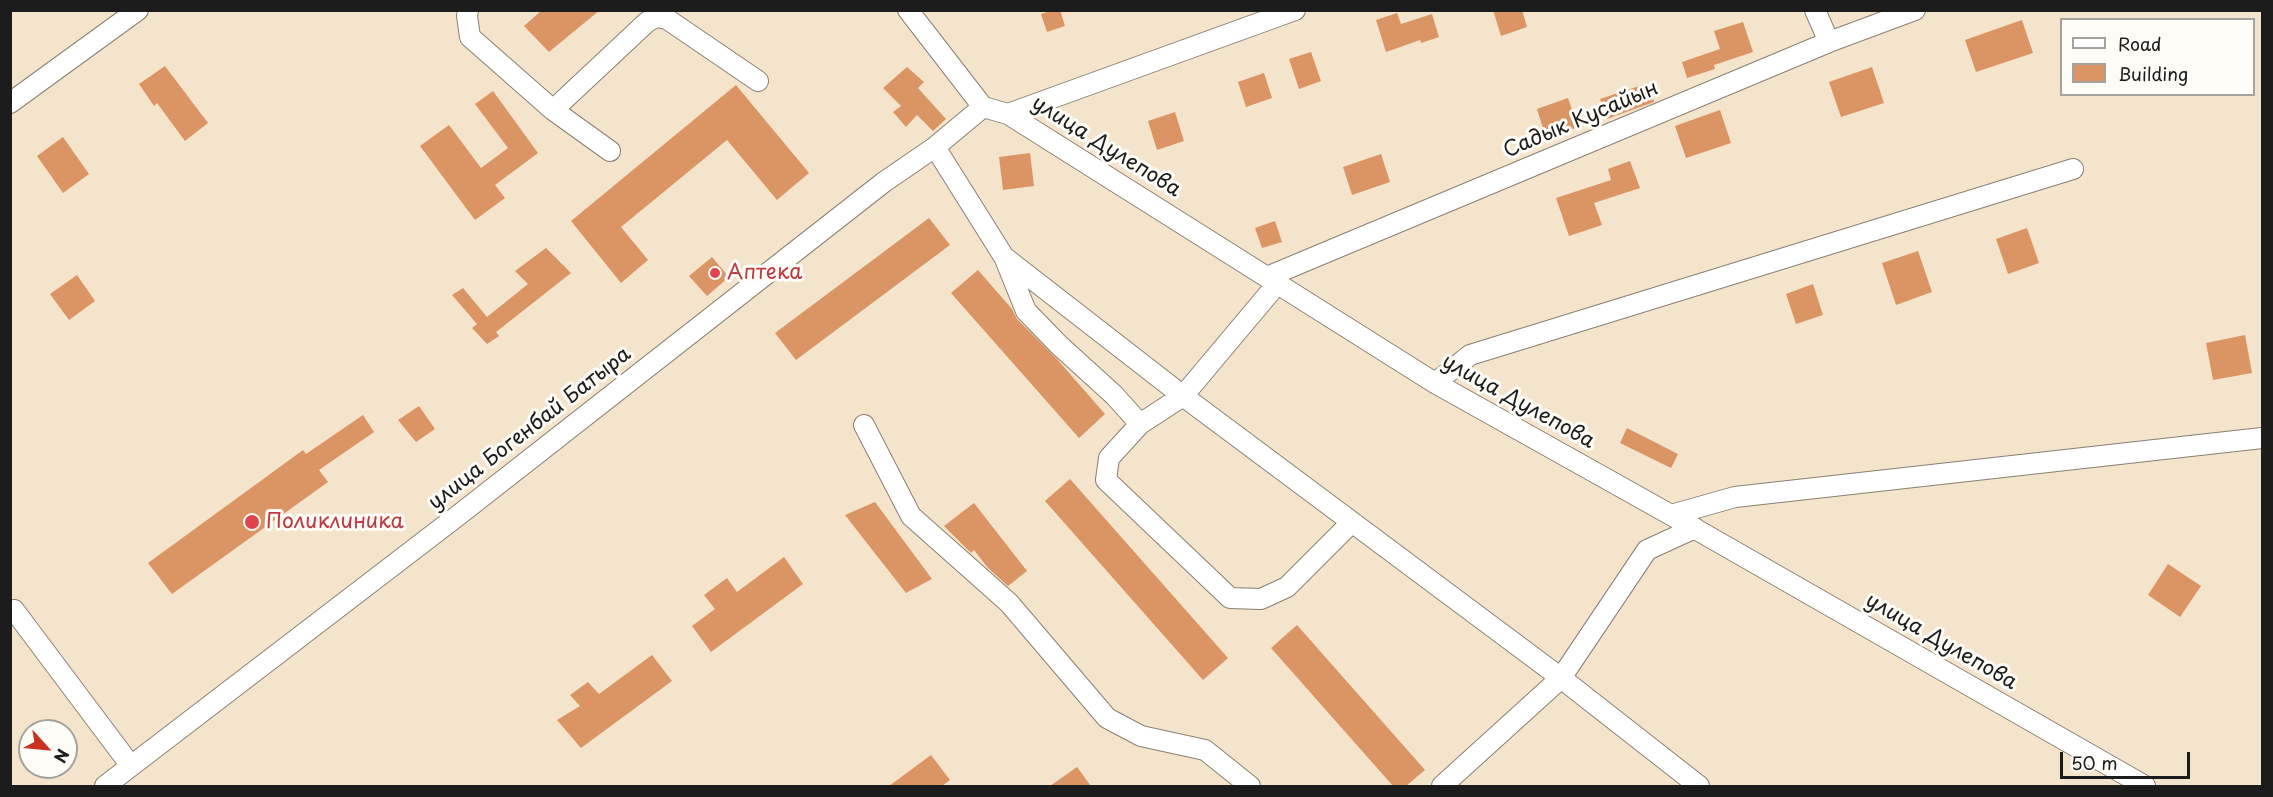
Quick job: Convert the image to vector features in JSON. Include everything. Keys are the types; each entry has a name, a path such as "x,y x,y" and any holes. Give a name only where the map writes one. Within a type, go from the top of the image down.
{"street":[{"path":"10,103 138,10"},
{"path":"468,10 466,16 470,37 553,110 610,151"},
{"path":"908,10 983,107"},
{"path":"1008,114 1294,10"},
{"path":"1815,10 1829,42"},
{"name":"Садык Кусайын","path":"1272,280 1829,42 1916,10"},
{"path":"553,110 647,22 656,17 668,19 758,81"},
{"name":"улица Дулепова","path":"983,107 1008,114 1435,383 1671,514 2145,786"},
{"name":"улица Богенбай Батыра","path":"105,786 460,514 884,182 935,147 983,107"},
{"path":"935,147 1004,257 1026,311 1059,345 1114,395 1140,424"},
{"path":"1435,383 1470,355 2073,170"},
{"path":"1004,257 1183,396 1561,678 1699,786"},
{"path":"1272,280 1183,396 1140,424 1109,458 1106,480 1230,597 1261,599 1287,586 1352,522"},
{"path":"864,425 910,516 1008,603 1107,718 1141,736 1205,750 1250,786"},
{"path":"1671,514 1735,497 2262,438"},
{"path":"1442,786 1561,678 1647,550 1695,528"},
{"path":"14,610 131,766"}],"building":[{"path":"542,10 600,10 549,52 524,26"},
{"path":"1060,10 1065,26 1047,32 1041,14"},
{"path":"1493,10 1522,10 1527,27 1501,36"},
{"path":"1397,13 1401,24 1432,14 1439,37 1421,43 1420,40 1386,52 1376,20"},
{"path":"2022,20 2033,53 1976,72 1965,40"},
{"path":"1743,22 1753,52 1714,65 1715,69 1687,78 1682,62 1720,49 1714,31"},
{"path":"1311,52 1321,81 1299,89 1289,59"},
{"path":"165,66 208,123 185,141 157,103 154,106 139,84"},
{"path":"907,67 924,82 918,88 946,119 933,131 917,115 906,127 893,112 901,106 883,88"},
{"path":"1872,67 1884,103 1841,117 1829,82"},
{"path":"1264,73 1272,98 1246,107 1238,82"},
{"path":"1648,83 1654,102 1607,119 1600,99"},
{"path":"736,85 809,173 777,200 727,140 621,227 648,260 621,283 571,221"},
{"path":"493,91 538,153 495,185 505,198 475,220 420,146 449,125 481,168 508,148 475,104"},
{"path":"1568,98 1578,127 1546,138 1537,109"},
{"path":"1720,110 1731,143 1686,158 1675,126"},
{"path":"1175,112 1184,141 1157,150 1148,121"},
{"path":"63,137 89,174 63,193 37,156"},
{"path":"1030,153 1034,186 1003,190 999,157"},
{"path":"1381,154 1390,182 1352,195 1343,167"},
{"path":"1630,161 1640,188 1594,203 1602,225 1569,236 1556,198 1611,180 1608,169"},
{"path":"929,218 950,245 796,360 775,333"},
{"path":"1275,221 1282,242 1262,248 1255,228"},
{"path":"2027,228 2039,263 2008,274 1996,239"},
{"path":"546,248 571,273 496,332 499,336 487,344 472,328 477,324 452,295 463,288 487,317 528,284 515,271"},
{"path":"1918,251 1932,292 1896,305 1882,263"},
{"path":"712,257 729,277 707,296 689,276"},
{"path":"978,270 1012,309 1017,319 1056,358 1105,414 1079,438 951,293"},
{"path":"77,275 95,301 69,320 50,294"},
{"path":"1813,284 1823,315 1796,324 1786,294"},
{"path":"2245,335 2252,373 2213,380 2206,343"},
{"path":"419,406 435,429 416,442 398,420"},
{"path":"363,415 374,432 319,470 328,482 172,594 148,563 303,450 306,454"},
{"path":"1627,428 1678,454 1671,468 1620,443"},
{"path":"1070,479 1228,658 1203,680 1045,501"},
{"path":"875,502 932,579 906,593 845,515"},
{"path":"974,503 1027,571 1008,586 988,568 974,550 971,553 944,526"},
{"path":"784,557 803,584 711,652 692,626 715,609 704,595 727,578 737,592"},
{"path":"2168,564 2201,586 2180,617 2148,595"},
{"path":"1297,625 1425,770 1406,786 1393,786 1271,648"},
{"path":"652,655 672,681 581,748 557,720 580,706 570,695 588,682 599,694"},
{"path":"931,755 950,780 942,786 889,786"},
{"path":"1077,767 1091,786 1050,786"}],"place":[{"name":"Аптека","path":"715,273"},
{"name":"Поликлиника","path":"252,522"}]}
